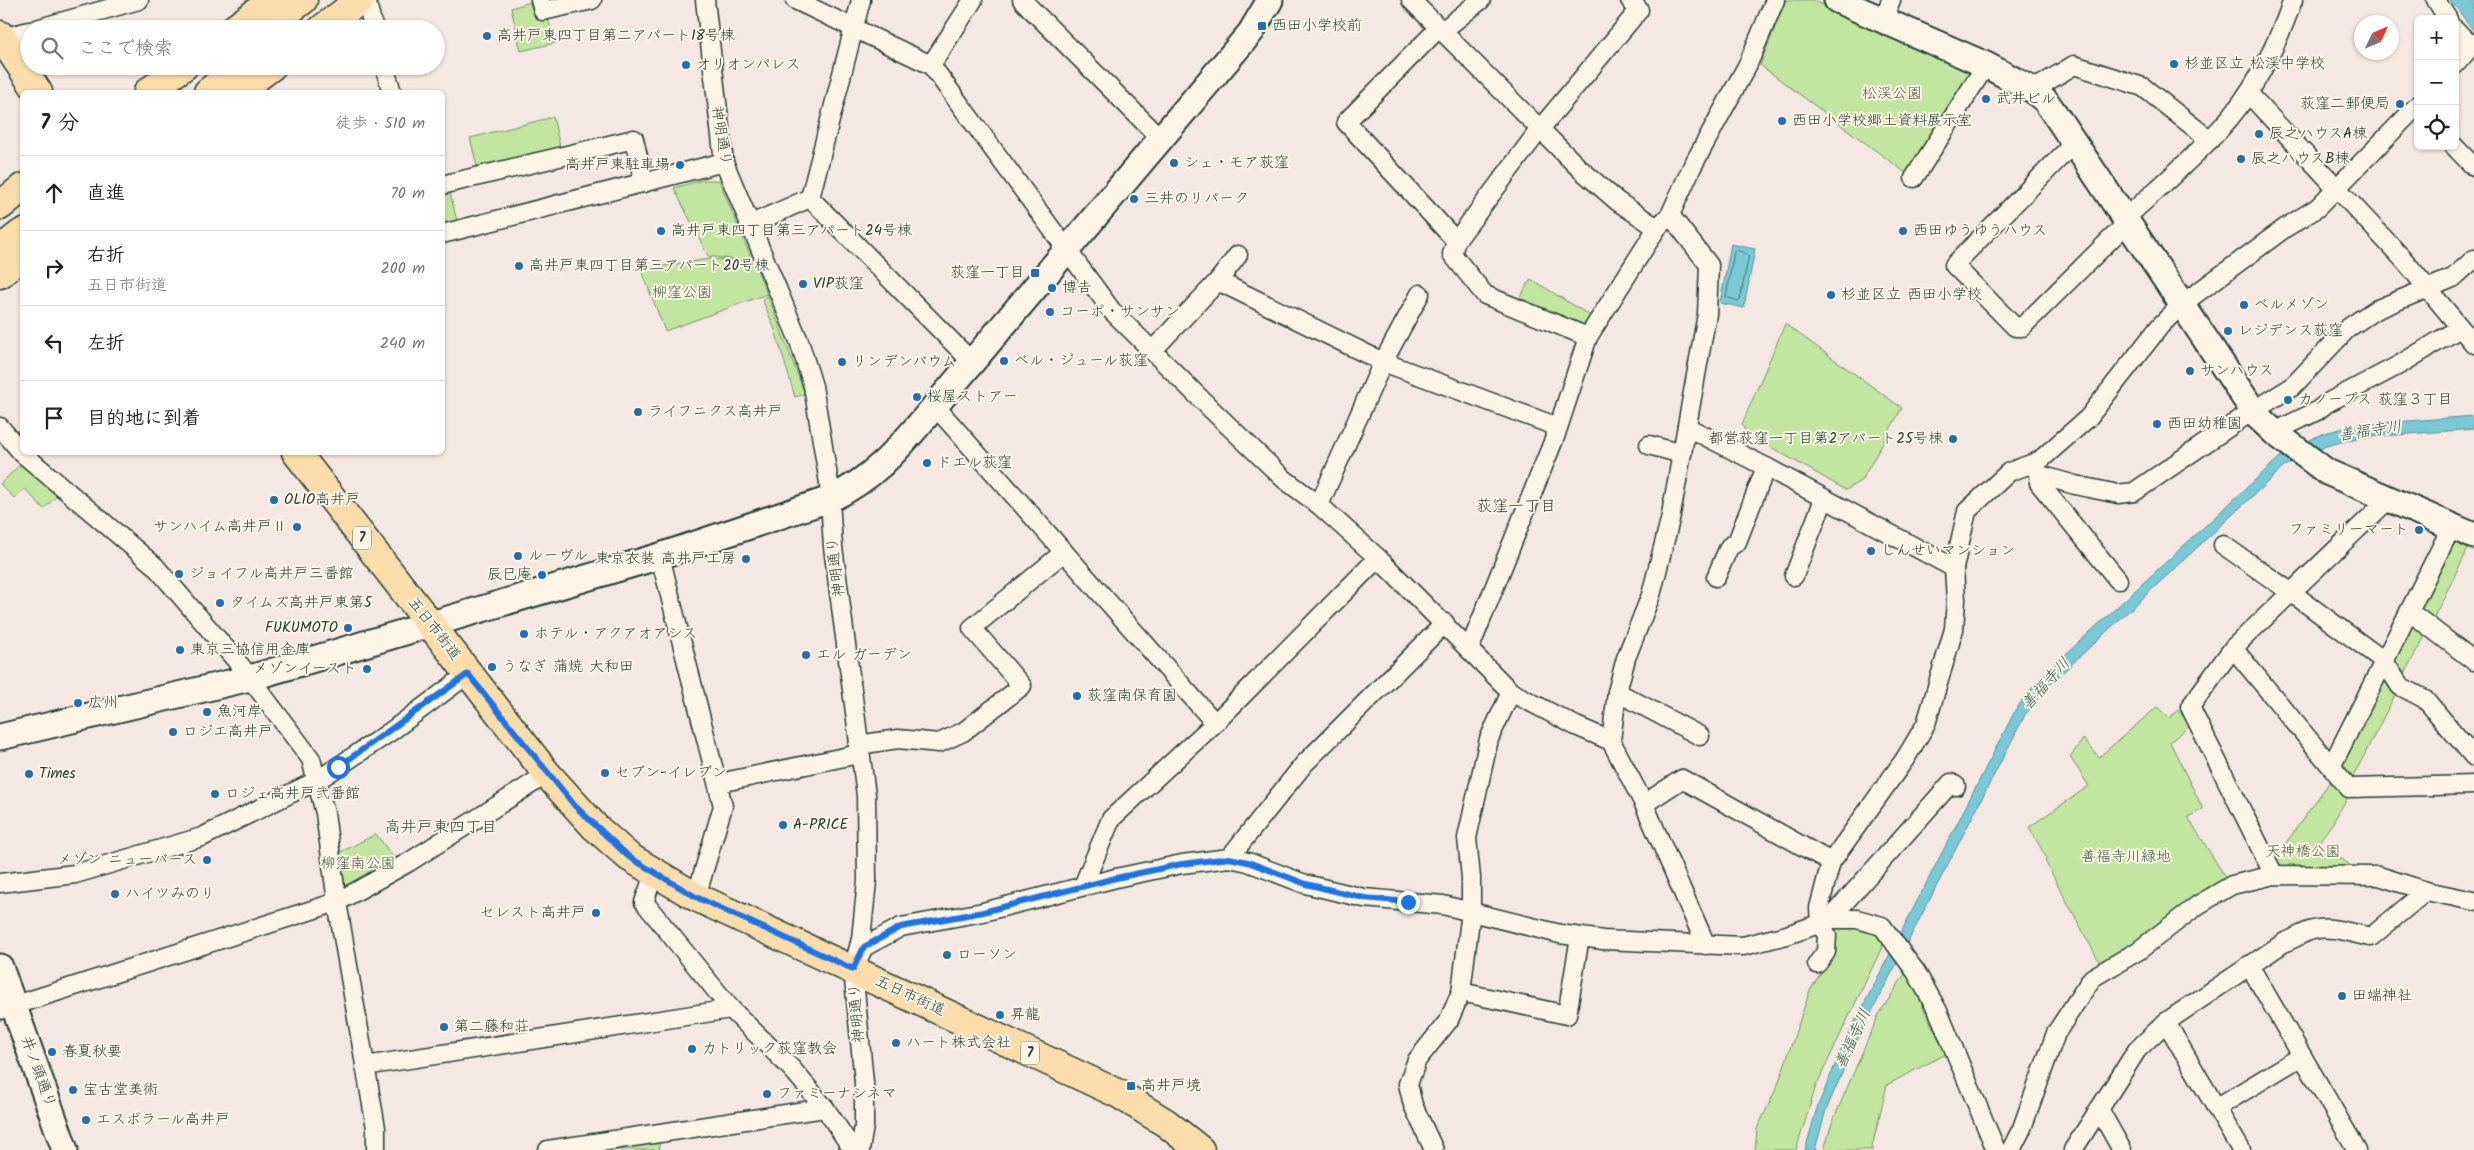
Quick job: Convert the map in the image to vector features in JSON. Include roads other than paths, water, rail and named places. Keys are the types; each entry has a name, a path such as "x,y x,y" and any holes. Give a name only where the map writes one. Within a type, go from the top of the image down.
{"main road":[{"path":"246,20 273,0"},
{"path":"282,20 302,0"},
{"path":"290,20 330,0"},
{"path":"334,20 360,0"},
{"path":"1,37 20,65"},
{"path":"27,75 37,90"},
{"path":"151,90 172,75"},
{"path":"183,90 203,75"},
{"path":"211,90 230,75"},
{"path":"240,90 260,75"},
{"path":"0,206 20,190"},
{"path":"0,229 20,214"},
{"path":"0,250 20,235"},
{"path":"0,274 20,258"},
{"name":"五日市街道","path":"298,455 428,624 547,774 610,842 654,874 696,897 1119,1094 1166,1123 1200,1150"}],"street":[{"path":"68,20 139,0"},
{"path":"366,0 372,20"},
{"path":"540,0 543,11 592,0"},
{"name":"神明通り","path":"705,0 724,162 796,333 813,386 830,499 833,548 868,826 867,881 861,939 853,969 864,1082 864,1126 860,1150"},
{"path":"795,0 931,65 1112,311 1152,351 1284,478 1319,505 1378,558 1445,623 1511,692 1611,742"},
{"path":"810,198 861,0"},
{"path":"931,65 973,0"},
{"path":"1022,0 1161,139"},
{"path":"0,737 250,678 660,556 830,499 867,478 887,461 1067,251 1251,32 1270,0"},
{"path":"1411,0 1617,202 1657,228"},
{"path":"1456,241 1346,122 1434,33 1481,0"},
{"path":"1588,337 1485,295 1452,254 1456,241 1540,128 1639,10 1630,0"},
{"path":"1470,650 1558,427 1588,337 1657,228 1670,215 1692,167 1748,64 1776,0"},
{"path":"1838,0 1887,10 2032,90 2045,100 2254,411 2278,435 2326,472 2390,498 2474,536"},
{"path":"2074,143 1954,265 2015,327 2022,327 2122,228 2130,214 2210,140 2248,93 2287,19 2293,0"},
{"path":"2436,0 2445,15"},
{"path":"2459,32 2473,44 2459,60"},
{"path":"1,37 20,33"},
{"path":"1914,178 1986,65"},
{"path":"2032,90 2074,66 2143,87 2210,140"},
{"path":"387,75 391,90"},
{"path":"2248,93 2403,260 2474,344"},
{"path":"2036,470 2088,418 2160,326 2182,304 2285,228 2317,208 2414,109"},
{"path":"445,184 634,140 644,183"},
{"path":"2458,150 2474,167"},
{"path":"445,233 724,162"},
{"path":"749,225 810,198"},
{"path":"810,198 972,362"},
{"path":"1670,215 1709,265 1707,314 1670,520 1651,595 1626,658 1617,692 1611,742 1644,804 1706,945"},
{"path":"1152,351 1218,281 1238,255"},
{"path":"1817,964 1826,952 1827,922 1820,908 1831,862 1905,759 1926,724 1954,629 1956,600 1954,568 1967,511 2009,472 2036,470 2118,494 2134,492 2254,411 2292,388 2348,328 2375,310 2428,290 2453,278 2474,260"},
{"path":"1218,281 1383,362 1558,427"},
{"path":"1319,505 1383,362 1420,294"},
{"path":"2278,435 2327,403 2399,365 2460,328"},
{"path":"935,406 1216,723"},
{"path":"1687,427 1766,467 1954,568"},
{"path":"0,428 20,451"},
{"path":"1649,445 1682,454"},
{"path":"24,455 155,566 250,678 311,759 318,780 325,813 337,902 376,1128 376,1150"},
{"path":"1716,578 1729,547 1736,542 1766,467"},
{"path":"2036,470 2040,483 2118,580"},
{"path":"2274,875 2190,707 2233,648 2390,498"},
{"path":"1794,576 1824,499"},
{"path":"2332,765 2452,526"},
{"path":"2223,545 2292,593 2384,662 2400,686 2425,699 2474,757"},
{"path":"719,783 898,740 939,743 964,732 1022,686 972,628 1064,552"},
{"path":"660,556 719,783 723,806 696,897"},
{"path":"1083,886 1111,819 1216,723 1378,558"},
{"path":"2410,612 2474,661"},
{"path":"1229,858 1304,764 1445,623"},
{"path":"2233,648 2332,765 2349,788 2474,785"},
{"path":"0,883 75,874 202,837 318,780 390,732 468,674"},
{"path":"1434,1150 1412,1105 1408,1084 1417,1060 1449,1020 1461,992 1470,911 1471,878 1467,838 1489,739 1511,692"},
{"path":"1617,692 1665,715 1700,736"},
{"path":"7,1007 337,902 409,862 547,774"},
{"path":"1644,804 1682,779 1831,862"},
{"path":"1827,922 1951,783 1956,786"},
{"path":"853,969 864,947 901,927 983,912 1083,886 1182,864 1229,858 1248,862 1306,884 1364,898 1443,905 1580,937 1603,940 1641,940 1743,946 1827,922 1857,919 1882,926 1910,964 1938,1011 1996,1150"},
{"path":"654,874 644,902 731,1009 792,1068 825,1108 853,1150"},
{"path":"2011,1150 2022,1128 2056,1033 2092,978 2138,951 2198,905 2232,885 2274,875 2379,876 2426,891 2474,901"},
{"path":"2073,1150 2137,1050 2166,1022 2285,942 2296,939 2310,930 2322,928 2371,937 2426,891"},
{"path":"1461,992 1567,1015 1580,937"},
{"path":"2249,965 2357,1150"},
{"name":"井ノ頭通り","path":"0,967 7,1007 66,1150"},
{"path":"365,1066 731,1009"},
{"path":"2166,1022 2241,1150"},
{"path":"2216,1108 2302,1056"},
{"path":"548,1150 825,1108"},
{"path":"2099,1109 2122,1150"}],"water":[{"path":"2450,0 2474,0 2474,31"},
{"path":"1731,244 1755,249 1744,308 1720,303"},
{"name":"善福寺川","path":"2474,416 2474,429 2357,438 2326,446 2286,465 2048,686 2025,715 1854,1046 1826,1110 1815,1150 1805,1150 1817,1108 1845,1041 2016,709 2040,678 2280,457 2321,434 2355,425"}],"place":[{"name":"西田小学校前","path":"1262,26"},
{"name":"高井戸東四丁目第二アパート18号棟","path":"487,36"},
{"name":"杉並区立 松渓中学校","path":"2174,64"},
{"name":"オリオンパレス","path":"686,65"},
{"name":"武井ビル","path":"1986,99"},
{"name":"荻窪二郵便局","path":"2400,104"},
{"name":"西田小学校郷土資料展示室","path":"1782,121"},
{"name":"辰之ハウスA棟","path":"2259,134"},
{"name":"辰之ハウスB棟","path":"2241,159"},
{"name":"シェ・モア荻窪","path":"1174,163"},
{"name":"高井戸東駐車場","path":"680,165"},
{"name":"三井のリパーク","path":"1134,199"},
{"name":"高井戸東四丁目第三アパート24号棟","path":"661,231"},
{"name":"西田ゆうゆうハウス","path":"1903,231"},
{"name":"高井戸東四丁目第三アパート20号棟","path":"519,266"},
{"name":"荻窪一丁目","path":"1035,273"},
{"name":"VIP荻窪","path":"803,284"},
{"name":"博𠮷","path":"1052,288"},
{"name":"杉並区立 西田小学校","path":"1831,295"},
{"name":"ベルメゾン","path":"2244,305"},
{"name":"コーポ・サンサン","path":"1050,312"},
{"name":"レジデンス荻窪","path":"2228,331"},
{"name":"ベル・ジュール荻窪","path":"1004,361"},
{"name":"リンデンバウム","path":"842,362"},
{"name":"サンハウス","path":"2190,371"},
{"name":"桜屋ストアー","path":"917,397"},
{"name":"カノープス 荻窪３丁目","path":"2288,400"},
{"name":"ライフニクス高井戸","path":"638,412"},
{"name":"西田幼稚園","path":"2157,424"},
{"name":"都営荻窪一丁目第2アパート25号棟","path":"1953,439"},
{"name":"ドエル荻窪","path":"927,463"},
{"name":"OLIO高井戸","path":"274,500"},
{"name":"サンハイム高井戸Ⅱ","path":"297,527"},
{"name":"ファミリーマート","path":"2419,530"},
{"name":"しんせいマンション","path":"1871,551"},
{"name":"ルーヴル","path":"518,556"},
{"name":"東京衣装 高井戸工房","path":"746,559"},
{"name":"ジョイフル高井戸三番館","path":"179,574"},
{"name":"辰巳庵","path":"542,575"},
{"name":"タイムズ高井戸東第5","path":"220,603"},
{"name":"FUKUMOTO","path":"348,628"},
{"name":"ホテル・アクアオアシス","path":"524,634"},
{"name":"東京三協信用金庫","path":"180,650"},
{"name":"エル ガーデン","path":"806,655"},
{"name":"うなぎ 蒲焼 大和田","path":"492,667"},
{"name":"メゾンイースト","path":"367,669"},
{"name":"荻窪南保育園","path":"1077,696"},
{"name":"広州","path":"78,703"},
{"name":"魚河岸","path":"207,712"},
{"name":"ロジエ高井戸","path":"173,732"},
{"name":"セブン-イレブン","path":"605,773"},
{"name":"Times","path":"29,774"},
{"name":"ロジェ高井戸弐番館","path":"215,794"},
{"name":"A-PRICE","path":"783,825"},
{"name":"メゾン ニューバース","path":"207,860"},
{"name":"ハイツみのり","path":"115,894"},
{"name":"セレスト高井戸","path":"596,913"},
{"name":"ローソン","path":"947,955"},
{"name":"田端神社","path":"2342,996"},
{"name":"昇龍","path":"1000,1015"},
{"name":"第二藤和荘","path":"444,1027"},
{"name":"ハート株式会社","path":"896,1043"},
{"name":"カトリック荻窪教会","path":"692,1049"},
{"name":"春夏秋要","path":"52,1052"},
{"name":"高井戸境","path":"1131,1086"},
{"name":"宝古堂美術","path":"73,1090"},
{"name":"ファミーナシネマ","path":"767,1094"},
{"name":"エスポラール高井戸","path":"86,1120"}],"district":[{"name":"荻窪一丁目","path":"1516,506"},
{"name":"高井戸東四丁目","path":"441,827"}],"park label":[{"name":"松渓公園","path":"1892,94"},
{"name":"柳窪公園","path":"682,293"},
{"name":"天神橋公園","path":"2303,852"},
{"name":"善福寺川緑地","path":"2126,857"},
{"name":"柳窪南公園","path":"358,864"}]}
